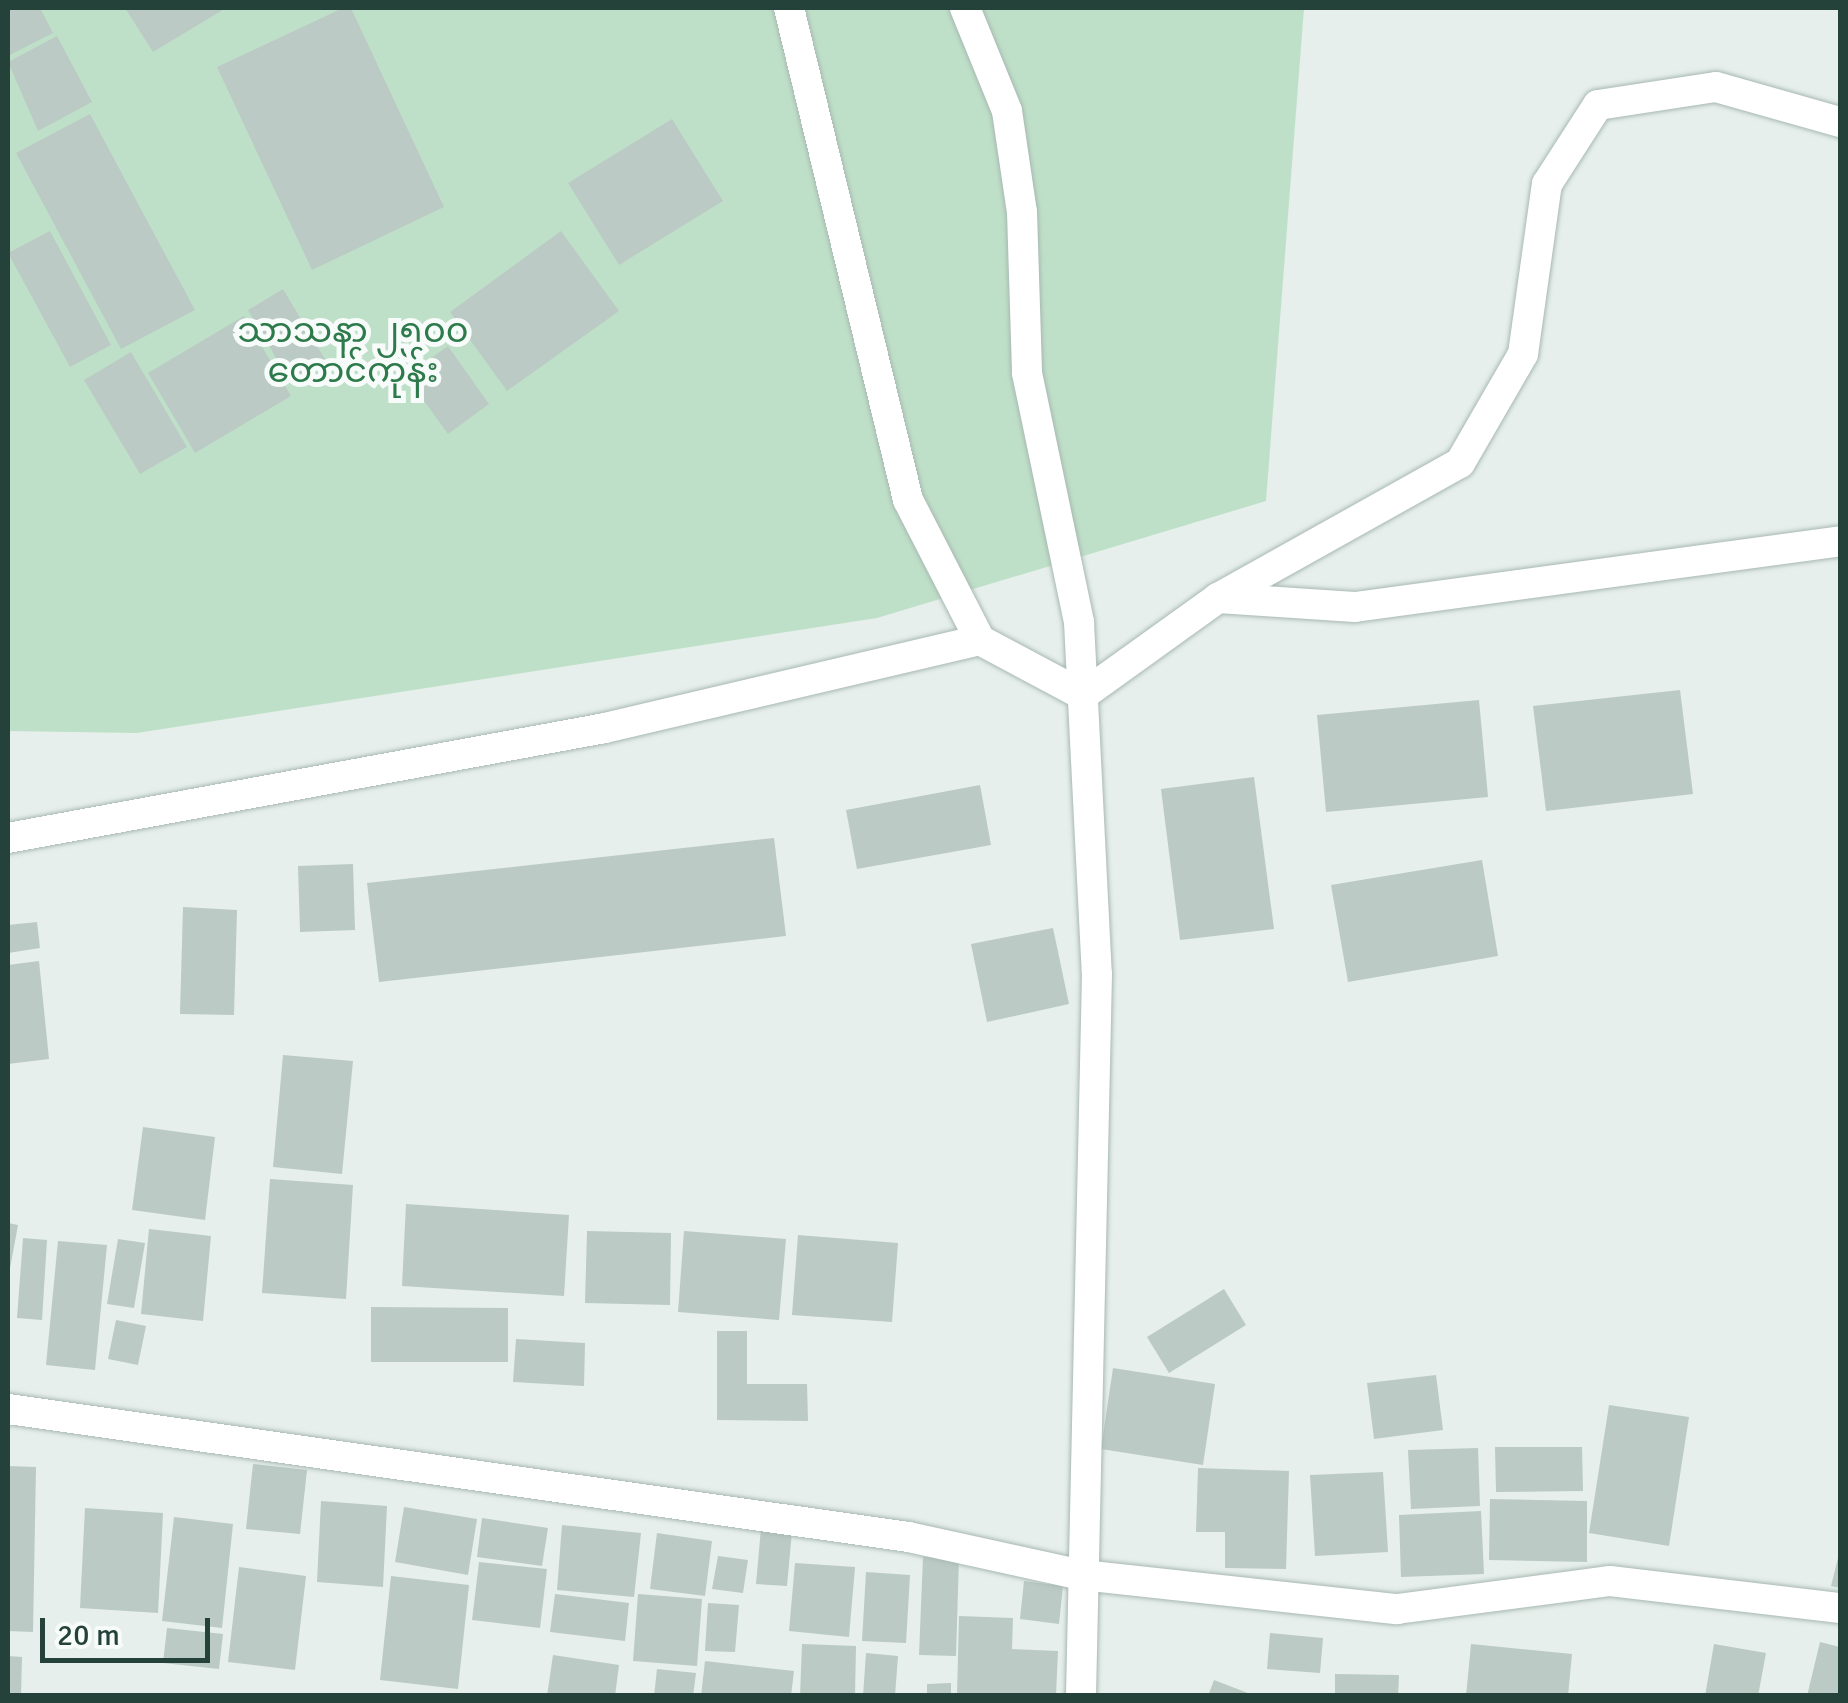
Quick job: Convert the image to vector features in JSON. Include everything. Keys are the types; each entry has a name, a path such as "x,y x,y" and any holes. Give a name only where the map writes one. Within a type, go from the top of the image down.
{"street":[{"path":"790,8 908,500 980,640 1082,694"},
{"path":"965,8 1007,112 1022,212 1027,374 1079,622 1098,974 1081,1696"},
{"path":"1082,694 1218,598 1460,463 1524,354 1547,184 1598,105 1716,86 1840,122"},
{"path":"1218,598 1355,606 1840,542"},
{"path":"8,838 604,728 980,640"},
{"path":"8,1409 909,1537 1082,1576 1397,1609 1610,1581 1840,1608"}],"green space":[{"name":"သာသနာ ၂၅၀၀ တောင်ကုန်း","path":"8,8 1304,8 1266,501 877,618 137,733 8,731"}],"building":[{"path":"8,8 40,8 53,33 8,56"},
{"path":"125,8 226,8 153,52"},
{"path":"343,8 351,8 444,207 312,270 217,67"},
{"path":"57,36 92,102 38,131 8,62"},
{"path":"90,114 195,310 121,349 16,153"},
{"path":"672,119 723,201 619,265 568,183"},
{"path":"50,231 111,345 70,367 8,253"},
{"path":"561,231 619,311 507,391 450,312"},
{"path":"283,289 326,361 290,382 248,310"},
{"path":"244,316 291,396 195,453 148,373"},
{"path":"448,346 489,404 448,434 406,376"},
{"path":"131,352 187,447 140,474 84,380"},
{"path":"1680,690 1693,794 1546,811 1533,706"},
{"path":"1479,700 1488,797 1326,812 1317,715"},
{"path":"1254,777 1274,929 1180,940 1161,789"},
{"path":"980,785 991,845 857,869 846,810"},
{"path":"774,838 786,936 379,982 367,883"},
{"path":"1482,860 1498,956 1348,982 1331,885"},
{"path":"353,864 355,930 300,932 298,866"},
{"path":"183,907 237,910 234,1015 180,1014"},
{"path":"37,922 40,948 8,953 8,925"},
{"path":"1053,928 1069,1004 987,1022 971,944"},
{"path":"39,961 49,1059 8,1064 8,965"},
{"path":"283,1055 353,1061 342,1174 273,1167"},
{"path":"143,1127 215,1137 205,1220 132,1210"},
{"path":"270,1179 353,1185 346,1299 262,1293"},
{"path":"406,1204 569,1215 564,1296 402,1286"},
{"path":"8,1223 18,1225 9,1274 8,1273"},
{"path":"149,1229 211,1236 203,1321 141,1314"},
{"path":"587,1231 671,1233 670,1305 585,1303"},
{"path":"684,1231 786,1239 779,1320 678,1312"},
{"path":"798,1235 898,1243 892,1322 792,1315"},
{"path":"23,1238 47,1240 42,1320 17,1318"},
{"path":"118,1239 145,1243 134,1308 107,1304"},
{"path":"58,1241 107,1245 95,1370 46,1365"},
{"path":"1224,1289 1246,1325 1169,1373 1147,1337"},
{"path":"371,1307 508,1308 508,1362 371,1362"},
{"path":"116,1320 146,1326 138,1365 108,1359"},
{"path":"717,1331 747,1331 747,1384 807,1384 808,1421 717,1420"},
{"path":"516,1339 585,1343 584,1386 513,1382"},
{"path":"1113,1368 1215,1384 1203,1465 1101,1449"},
{"path":"1436,1375 1443,1430 1374,1439 1367,1383"},
{"path":"1609,1405 1689,1417 1669,1546 1589,1533"},
{"path":"1495,1447 1582,1447 1583,1491 1496,1492"},
{"path":"1478,1448 1480,1506 1411,1509 1408,1450"},
{"path":"253,1464 307,1470 300,1534 246,1529"},
{"path":"8,1466 36,1467 33,1632 8,1631"},
{"path":"1198,1468 1289,1471 1286,1569 1225,1568 1225,1532 1196,1532"},
{"path":"1383,1472 1388,1552 1315,1556 1310,1475"},
{"path":"1490,1499 1587,1501 1587,1562 1489,1560"},
{"path":"321,1501 387,1506 383,1587 317,1582"},
{"path":"404,1507 477,1519 468,1575 395,1562"},
{"path":"85,1508 163,1513 158,1613 80,1608"},
{"path":"1481,1511 1484,1574 1401,1577 1399,1515"},
{"path":"174,1517 233,1524 222,1628 162,1621"},
{"path":"482,1518 548,1528 542,1566 477,1557"},
{"path":"562,1525 641,1533 634,1597 557,1590"},
{"path":"761,1528 792,1531 787,1586 756,1584"},
{"path":"657,1533 712,1541 705,1596 650,1589"},
{"path":"1840,1550 1840,1588 1831,1586"},
{"path":"718,1556 748,1560 743,1593 712,1589"},
{"path":"923,1557 959,1558 956,1656 919,1655"},
{"path":"479,1562 547,1569 540,1628 472,1620"},
{"path":"795,1563 855,1567 849,1637 789,1631"},
{"path":"239,1567 306,1576 295,1670 228,1662"},
{"path":"866,1572 910,1575 906,1643 862,1641"},
{"path":"391,1576 469,1585 458,1689 380,1680"},
{"path":"1024,1581 1063,1586 1059,1624 1020,1619"},
{"path":"555,1594 629,1603 625,1641 550,1632"},
{"path":"638,1594 702,1599 697,1666 633,1661"},
{"path":"708,1603 739,1605 735,1652 705,1651"},
{"path":"959,1616 1013,1618 1012,1649 1058,1651 1056,1696 957,1696"},
{"path":"167,1628 223,1634 219,1669 163,1663"},
{"path":"1270,1633 1323,1638 1320,1673 1267,1669"},
{"path":"1820,1642 1840,1647 1840,1696 1807,1696"},
{"path":"802,1644 856,1646 855,1696 800,1696"},
{"path":"1471,1644 1572,1654 1568,1696 1466,1696"},
{"path":"1714,1644 1766,1653 1758,1696 1705,1696"},
{"path":"866,1653 898,1656 895,1696 863,1696"},
{"path":"553,1655 619,1665 615,1696 547,1696"},
{"path":"8,1656 22,1657 21,1696 8,1696"},
{"path":"705,1661 794,1671 791,1696 701,1696"},
{"path":"657,1669 696,1673 693,1696 654,1696"},
{"path":"1335,1674 1399,1675 1398,1696 1335,1696"},
{"path":"1214,1680 1253,1695 1253,1696 1208,1696"},
{"path":"951,1683 951,1696 927,1696 927,1684"}]}
